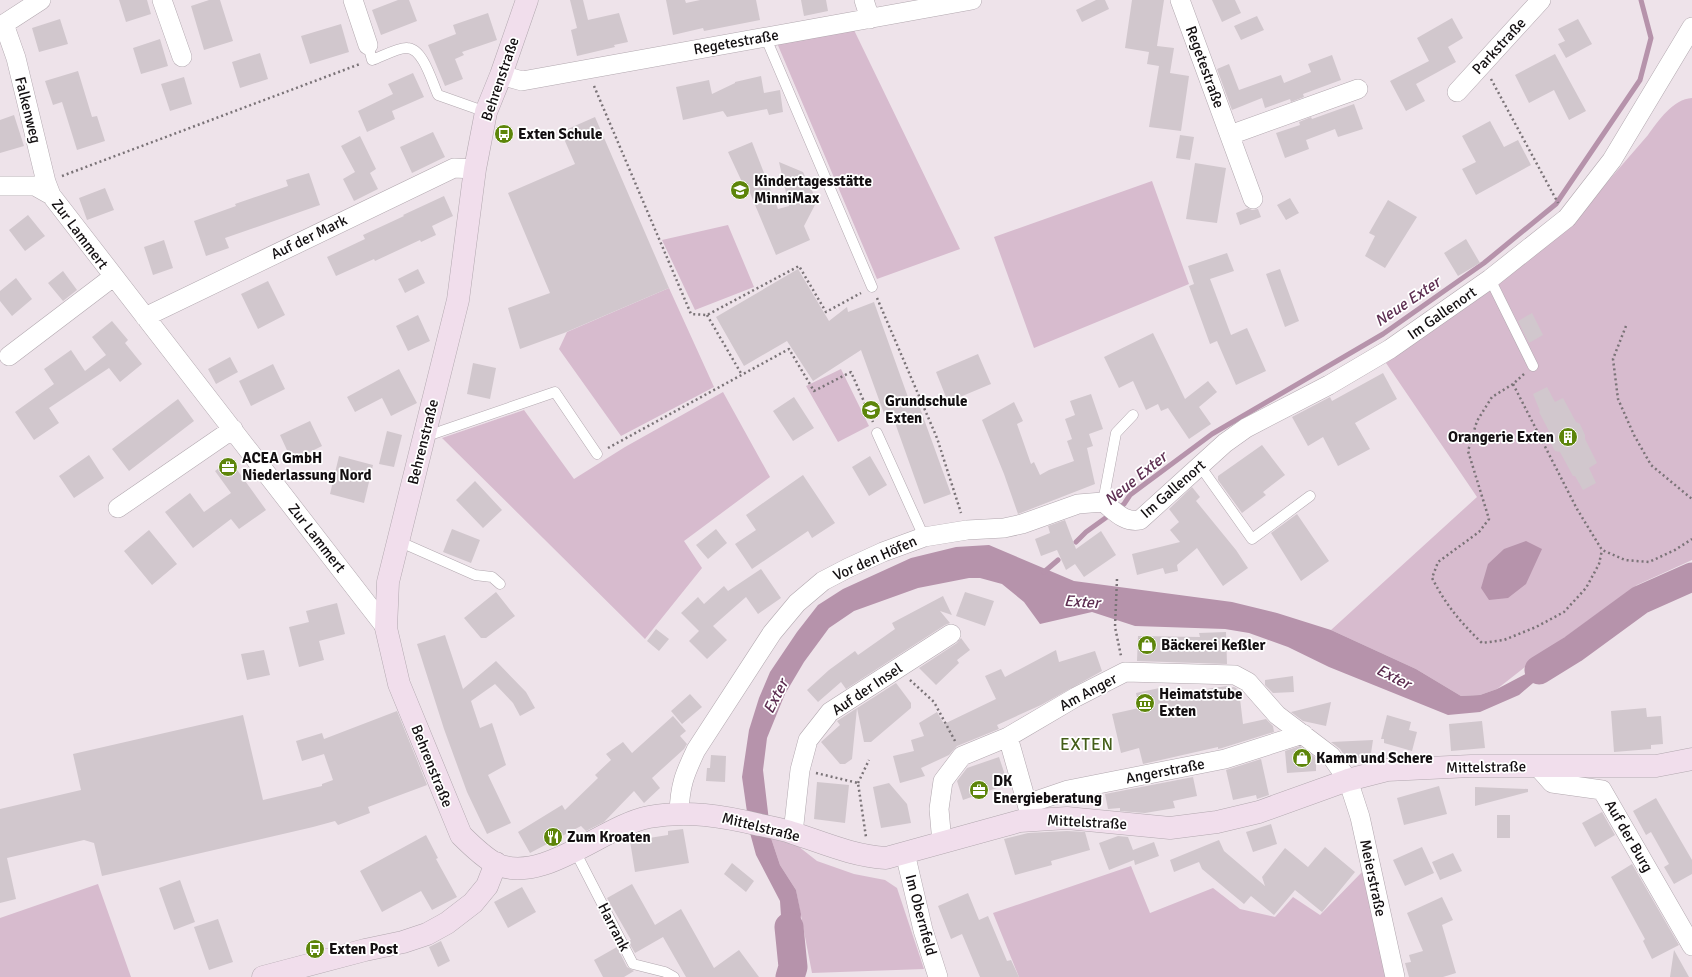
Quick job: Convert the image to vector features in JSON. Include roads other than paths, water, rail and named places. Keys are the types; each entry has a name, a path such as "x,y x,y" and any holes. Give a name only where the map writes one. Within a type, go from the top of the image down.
{"main road":[{"name":"Behrenstraße","path":"496,863 475,849 461,835 399,684 386,628 388,582 458,300 475,169 486,112 501,75 527,0"},
{"name":"Mittelstraße","path":"496,863 512,868 534,867 575,851 613,831 647,818 679,813 704,814 738,820 791,832 835,848 869,857 886,858 1020,820 1029,812 1067,818 1170,828 1217,822 1259,812 1348,780 1387,770 1471,766 1656,766 1692,759"},
{"path":"264,977 365,950 403,942 427,934 447,923 473,903 487,886 496,863"}],"street":[{"name":"Falkenweg","path":"41,0 2,25 16,58 49,189"},
{"path":"162,0 182,57"},
{"path":"353,0 370,52"},
{"path":"864,0 870,19"},
{"name":"Regetestraße","path":"501,75 522,81 586,68 972,0"},
{"name":"Regetestraße","path":"1180,0 1253,199"},
{"name":"Parkstraße","path":"1457,92 1541,0"},
{"name":"Im Gallenort","path":"1114,511 1132,521 1140,520 1225,443 1246,428 1363,366 1490,279 1567,218 1612,160 1692,27"},
{"path":"1230,135 1358,89"},
{"name":"Auf der Mark","path":"145,317 454,168 475,169"},
{"name":"Zur Lammert","path":"0,186 35,186 49,189 113,277 233,429 386,628"},
{"name":"Zur Lammert","path":"9,356 113,277"},
{"path":"118,508 233,429"},
{"name":"Vor den Höfen","path":"679,813 680,790 686,770 696,750 772,633 798,603 823,581 883,552 924,537 967,530 1004,528 1022,524 1078,504 1095,502 1114,511"},
{"name":"Auf der Insel","path":"791,832 800,770 808,740 830,712 951,634"},
{"name":"Am Anger","path":"942,843 939,809 943,781 962,756 1008,737 1076,697 1125,672 1235,675 1248,682 1277,715 1331,756 1348,780"},
{"name":"Angerstraße","path":"1029,812 1068,790 1225,759 1303,734"},
{"path":"1008,737 1029,812"},
{"name":"Auf der Burg","path":"1537,766 1552,783 1602,790 1692,946"},
{"name":"Meierstraße","path":"1348,780 1360,817 1395,977"},
{"name":"Im Obernfeld","path":"905,853 923,930 938,977"}],"lane":[{"path":"765,36 872,287"},
{"path":"370,52 406,48 415,49 421,56 438,95 486,112"},
{"path":"1490,279 1533,366"},
{"path":"424,437 555,392 597,454"},
{"path":"1114,511 1116,433 1134,415"},
{"path":"876,430 924,537"},
{"path":"1200,466 1252,539 1310,496"},
{"path":"398,541 475,575 492,577 500,584"},
{"name":"Harrank","path":"575,851 633,964 665,972 674,977"}],"water":[{"path":"1526,541 1542,549 1526,584 1508,598 1489,600 1481,588 1488,564 1504,549"},
{"path":"989,545 1074,581 1232,602 1277,613 1331,630 1416,669 1461,696 1480,695 1497,689 1573,649 1519,695 1480,712 1448,715 1329,667 1288,647 1249,633 1225,629 1135,626 1092,612 1040,624 1024,602 1002,584 980,578 969,578 918,588 854,611 829,628 804,662 785,694 767,738 763,770 771,838 780,865 796,890 801,914 799,941 793,967 783,946 780,901 756,855 750,833 742,777 749,730 759,698 770,672 797,632 818,605 843,589 911,558 956,547"}],"waterway":[{"name":"Neue Exter","path":"1118,509 1124,504 1130,495 1212,434 1383,334 1484,263 1556,204 1640,80 1651,38 1641,0"},
{"name":"Neue Exter","path":"1076,542 1086,532 1111,514"},
{"name":"Neue Exter","path":"1044,572 1058,560"},
{"name":"Exter","path":"1539,670 1573,649 1640,600 1692,577"},
{"name":"Exter","path":"789,927 793,967 790,977"}],"place":[{"name":"Exten Schule","path":"504,134"},
{"name":"Kindertagesstätte MinniMax","path":"740,190"},
{"name":"Grundschule Exten","path":"871,410"},
{"name":"Orangerie Exten","path":"1568,437"},
{"name":"ACEA GmbH Niederlassung Nord","path":"228,467"},
{"name":"Bäckerei Keßler","path":"1147,645"},
{"name":"Heimatstube Exten","path":"1145,703"},
{"name":"Kamm und Schere","path":"1302,758"},
{"name":"DK Energieberatung","path":"979,790"},
{"name":"Zum Kroaten","path":"553,837"},
{"name":"Exten Post","path":"315,949"}],"district":[{"name":"EXTEN","path":"1087,744"}]}
